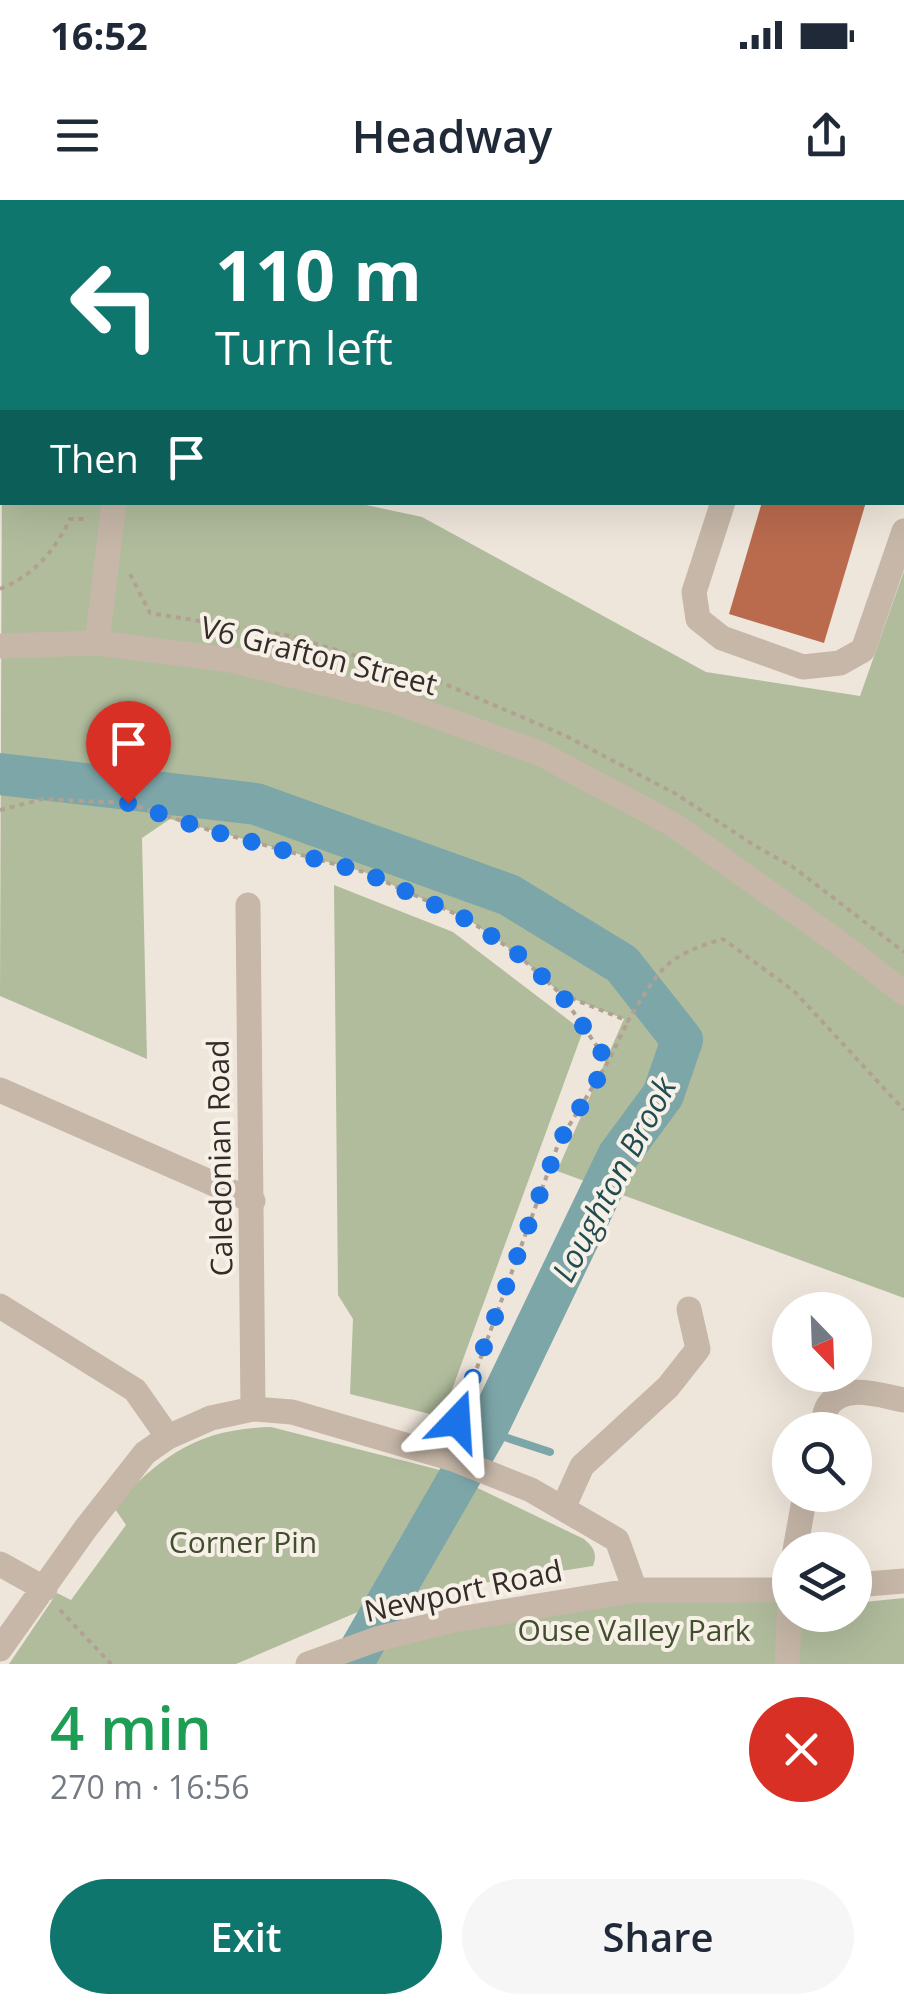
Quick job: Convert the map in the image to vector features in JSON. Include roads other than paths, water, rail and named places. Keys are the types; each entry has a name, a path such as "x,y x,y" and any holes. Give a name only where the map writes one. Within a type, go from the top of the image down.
{"street":[{"path":"97,642 114,505"},
{"path":"722,505 694,592 698,619 722,638 803,667 840,662 864,650 904,531"},
{"name":"V6 Grafton Street","path":"0,646 97,642 231,660 391,700 539,753 674,825 904,993"},
{"name":"Caledonian Road","path":"248,905 253,1410"},
{"path":"0,1090 253,1201"},
{"path":"0,1306 135,1390 168,1437"},
{"path":"563,1508 582,1466 668,1387 698,1348 689,1309"},
{"path":"827,1412 843,1395 858,1391 904,1400"},
{"name":"Newport Road","path":"0,1649 144,1452 211,1418 253,1410 292,1412 449,1457 530,1490 617,1540 635,1590"},
{"path":"0,1564 44,1590"},
{"path":"872,1584 904,1581"},
{"name":"Newport Road","path":"314,1662 453,1620 635,1590 772,1594"},
{"path":"787,1664 788,1632"}],"waterway":[{"name":"Loughton Brook","path":"0,774 256,804 509,895 622,964 682,1040 663,1095 618,1156 486,1431 352,1664"},
{"path":"486,1431 550,1452"}],"park label":[{"name":"Corner Pin","path":"243,1541"},
{"name":"Ouse Valley Park","path":"634,1629"}]}
